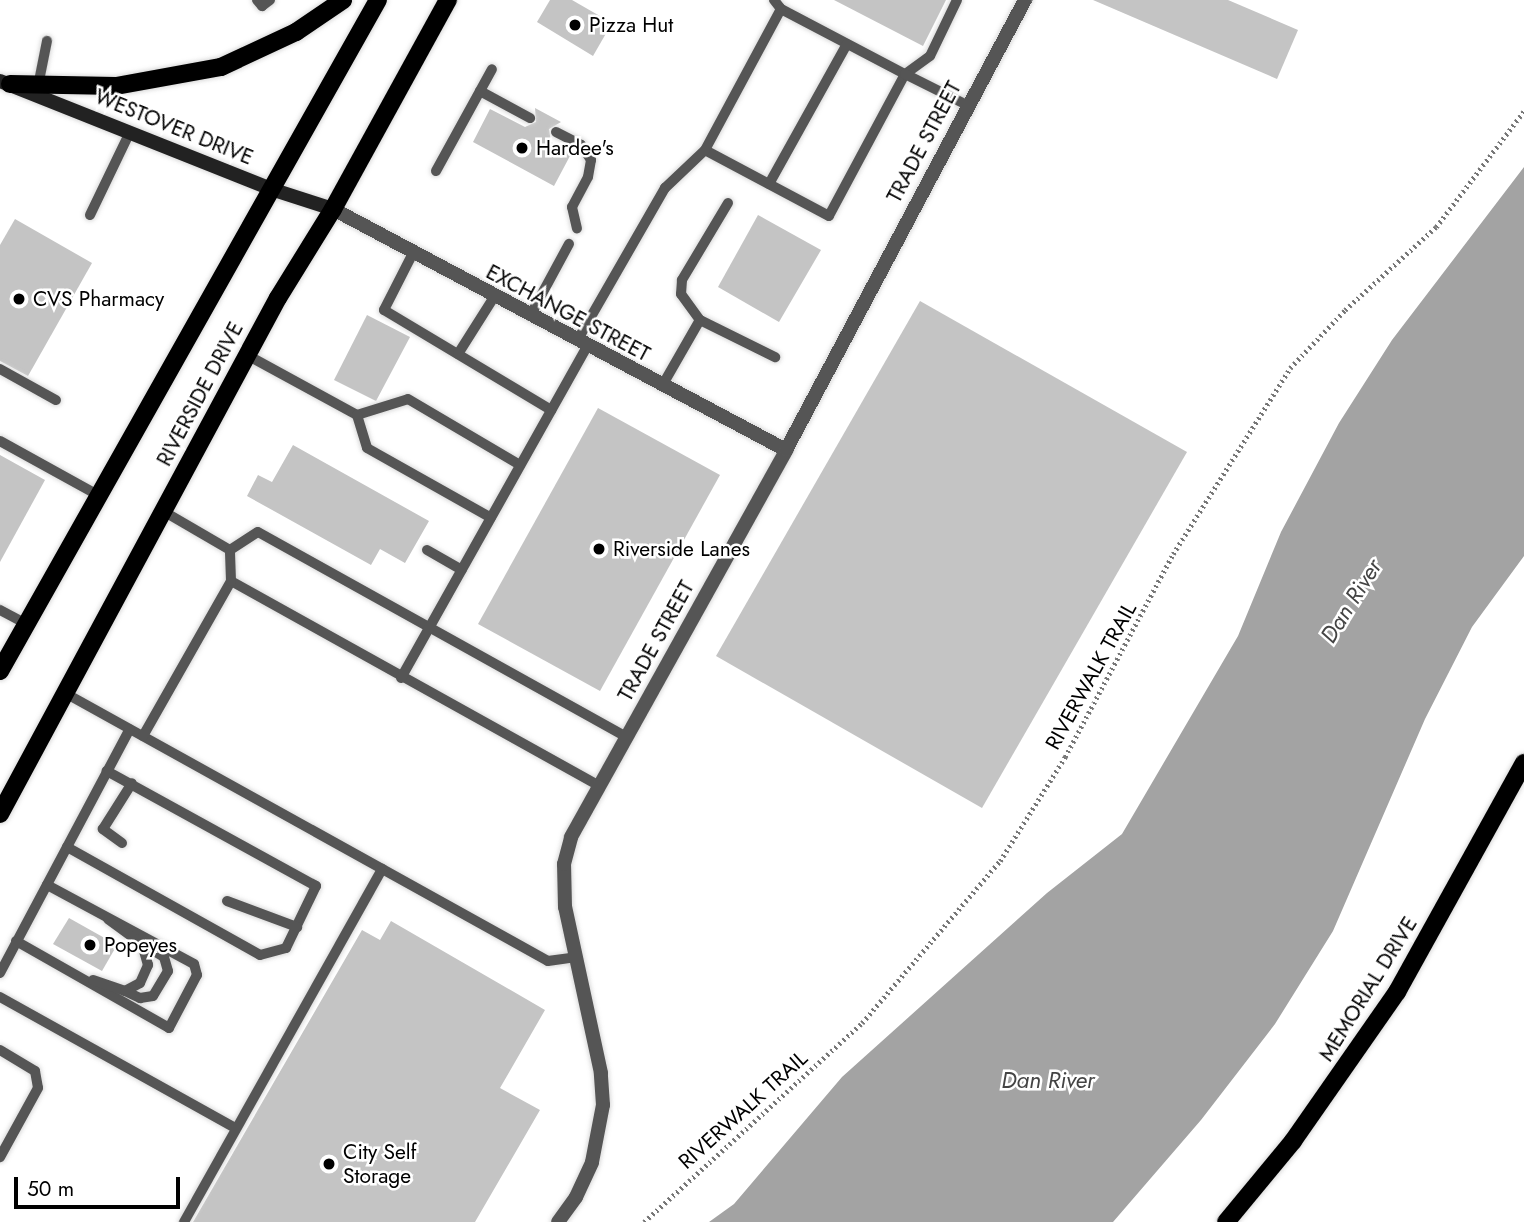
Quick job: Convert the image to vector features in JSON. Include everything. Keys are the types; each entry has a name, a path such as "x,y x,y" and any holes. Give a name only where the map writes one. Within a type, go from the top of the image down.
{"main road":[{"path":"5,82 38,86 116,86 221,67 296,32 343,0"},
{"name":"RIVERSIDE DRIVE","path":"0,671 378,0"},
{"name":"RIVERSIDE DRIVE","path":"0,814 247,355 333,209 447,0"},
{"name":"WESTOVER DRIVE","path":"5,82 271,189 333,209"},
{"name":"MEMORIAL DRIVE","path":"1226,1222 1293,1141 1382,1014 1524,763"}],"street":[{"name":"TRADE STREET","path":"558,1222 576,1197 592,1163 603,1105 601,1073 565,907 564,864 571,837 786,450 1025,0"},
{"name":"EXCHANGE STREET","path":"333,209 582,344 786,450"}],"lane":[{"path":"257,0 262,6 270,0"},
{"path":"705,150 829,216 905,74 930,56 957,0"},
{"path":"401,678 551,410 582,344 665,188 705,150 777,4 847,44 967,105"},
{"path":"38,86 47,41"},
{"path":"769,184 847,44"},
{"path":"436,171 492,69"},
{"path":"480,91 530,118"},
{"path":"90,215 130,132"},
{"path":"556,132 581,145 591,160 588,177 572,207 578,228"},
{"path":"728,202 682,280 681,294 700,320 775,357"},
{"path":"530,316 569,244"},
{"path":"413,253 384,310 551,410"},
{"path":"458,354 494,297"},
{"path":"662,386 700,320"},
{"path":"247,355 357,415 367,448 491,518"},
{"path":"0,369 56,400"},
{"path":"357,415 408,399 520,465"},
{"path":"0,441 98,495"},
{"path":"163,511 230,550"},
{"path":"230,550 258,532 627,737"},
{"path":"143,736 231,581 230,550"},
{"path":"427,550 462,570"},
{"path":"231,581 401,678 600,786"},
{"path":"0,610 26,624"},
{"path":"65,693 548,961 575,957"},
{"path":"0,973 130,729"},
{"path":"67,847 260,956 286,948 316,886 107,771"},
{"path":"122,843 103,829 132,783"},
{"path":"184,1222 234,1128 382,869"},
{"path":"16,940 169,1028 197,975 186,956 47,885"},
{"path":"227,901 297,927"},
{"path":"72,973 141,998 153,996 168,971 164,957 96,909"},
{"path":"125,991 140,983 148,965 142,944"},
{"path":"0,997 234,1128"},
{"path":"0,1050 35,1071 38,1088 0,1157"}],"path":[{"name":"RIVERWALK TRAIL","path":"643,1222 862,1023 1000,861 1065,757 1173,554 1290,368 1345,310 1436,227 1524,111"}],"water":[{"name":"Dan River","path":"1524,167 1524,556 1472,627 1425,719 1333,931 1275,1024 1201,1120 1113,1222 709,1222 734,1204 842,1077 1047,893 1122,834 1238,636 1281,532 1339,423 1392,340"}],"building":[{"path":"550,0 572,0 612,23 593,56 537,22"},
{"path":"834,0 946,0 923,46"},
{"path":"1093,0 1228,0 1298,30 1277,79"},
{"path":"535,108 561,122 549,129 551,142 571,154 554,186 473,142 490,109 525,127 536,122"},
{"path":"758,215 821,250 779,322 718,287"},
{"name":"CVS Pharmacy","path":"15,219 92,263 28,376 0,361 0,245"},
{"path":"920,301 1187,452 982,808 716,656"},
{"path":"367,315 410,337 376,401 334,380"},
{"name":"Riverside Lanes","path":"598,408 720,475 600,691 478,624"},
{"path":"293,445 429,521 405,563 380,549 371,565 247,496 258,475 272,482"},
{"path":"0,455 45,480 0,562"},
{"path":"69,918 117,945 102,971 53,944"},
{"path":"391,921 545,1010 500,1088 540,1110 475,1222 193,1222 362,930 380,940"}],"place":[{"name":"Pizza Hut","path":"575,25"},
{"name":"Hardee's","path":"522,148"},
{"name":"CVS Pharmacy","path":"19,299"},
{"name":"Riverside Lanes","path":"599,549"},
{"name":"Popeyes","path":"90,945"},
{"name":"City Self Storage","path":"329,1164"}]}
